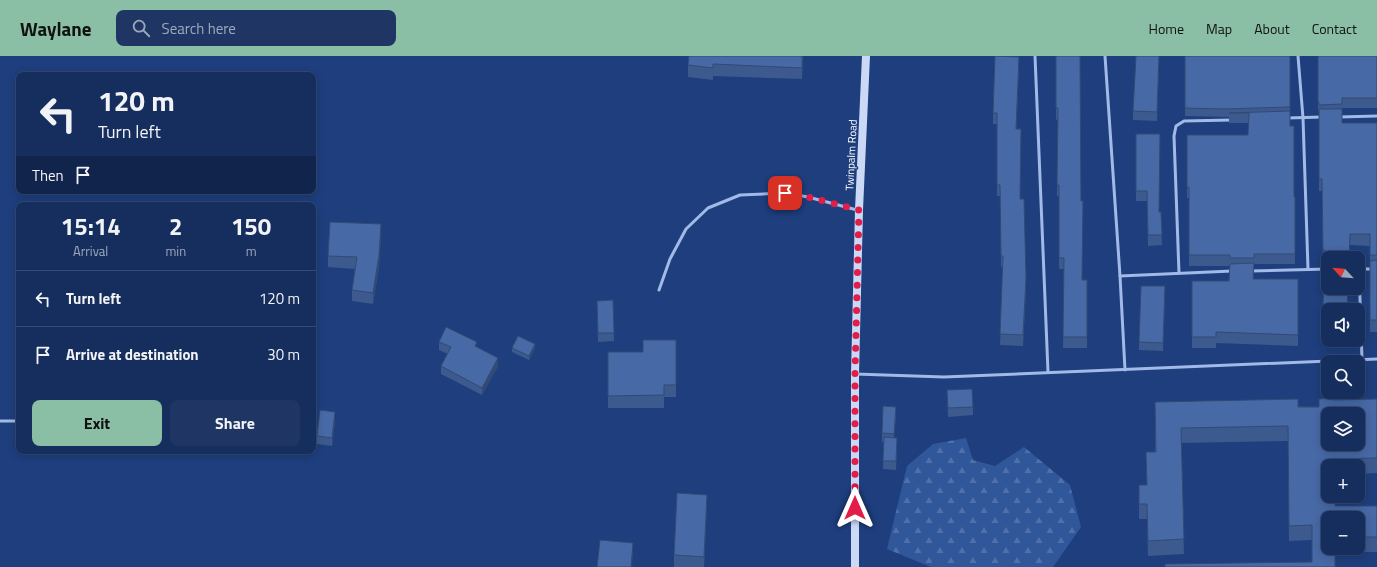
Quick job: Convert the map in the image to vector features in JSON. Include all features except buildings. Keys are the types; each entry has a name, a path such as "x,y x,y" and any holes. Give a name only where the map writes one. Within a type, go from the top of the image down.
{"main road":[{"name":"Twinpalm Road","path":"855,567 855,374 859,210 866,56"}],"lane":[{"path":"1035,56 1048,372"},
{"path":"1104,56 1120,276 1124,370"},
{"path":"1298,56 1303,118 1308,269"},
{"path":"1332,117 1377,116"},
{"path":"1279,119 1325,117"},
{"path":"1179,273 1174,136 1176,126 1184,121 1232,120"},
{"path":"659,290 670,259 686,229 708,208 740,195 785,193 808,197 859,210"},
{"path":"1247,271 1321,269"},
{"path":"1365,269 1377,269"},
{"path":"1120,276 1240,271"},
{"path":"1360,295 1362,355"},
{"path":"1365,360 1377,359"},
{"path":"855,374 944,377 1321,362"},
{"path":"0,421 16,421"}],"green space":[{"path":"966,438 973,460 995,466 1024,447 1070,485 1081,527 1053,567 931,567 887,549 907,466 933,444"}],"route":[{"path":"785,193 808,197 859,210 855,374 855,508"}]}
